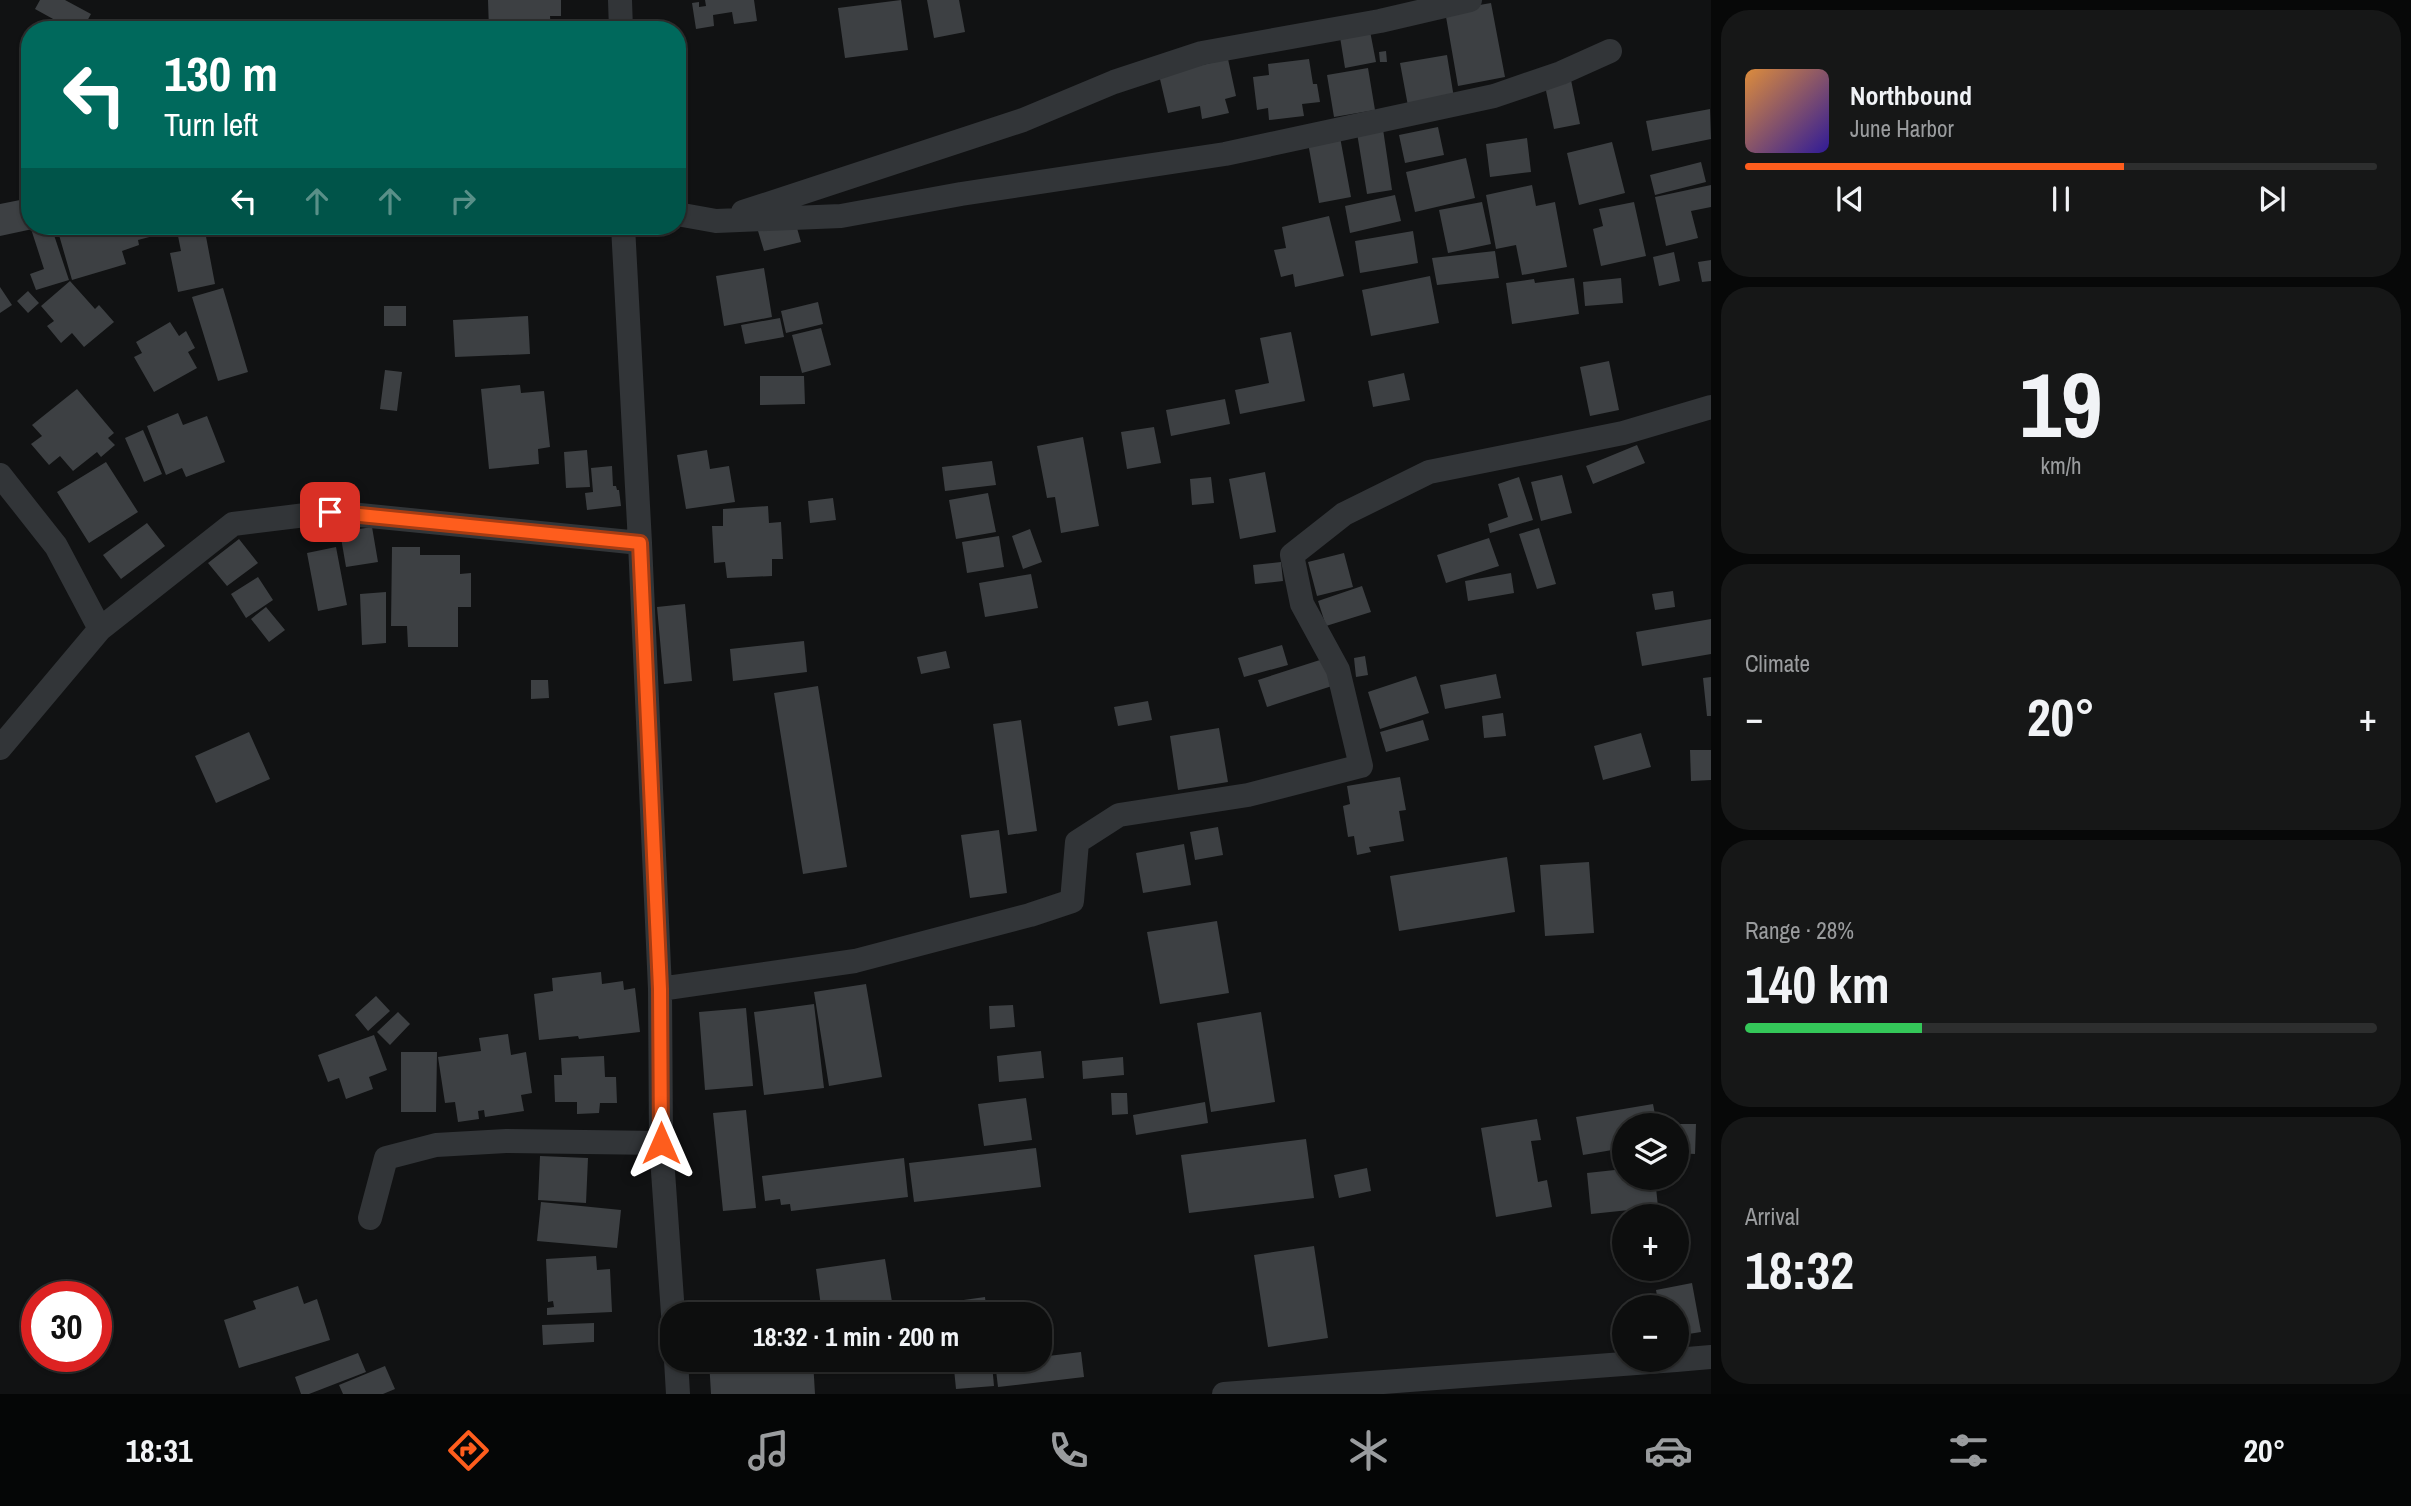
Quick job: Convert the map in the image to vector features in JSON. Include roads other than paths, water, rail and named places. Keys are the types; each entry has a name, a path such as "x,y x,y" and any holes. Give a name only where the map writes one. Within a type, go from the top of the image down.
{"street":[{"path":"620,0 621,21"},
{"path":"716,221 1023,120 1114,82 1202,53 1380,21 1470,0"},
{"path":"686,216 716,221 841,216 961,194 1224,154 1494,96 1561,74 1610,51"},
{"path":"623,235 660,989 661,1143 672,1302"},
{"path":"660,989 855,961 1030,915 1072,901 1077,842 1119,815 1248,794 1361,766 1338,670 1302,604 1292,555 1344,514 1429,472 1623,433 1711,407"},
{"path":"0,475 56,546 100,629"},
{"path":"0,748 100,629 233,524 330,512 640,543"},
{"path":"370,1218 386,1158 436,1145 506,1140 661,1143"},
{"path":"1689,1359 1711,1357"},
{"path":"1224,1394 1612,1365"},
{"path":"677,1372 678,1394"}]}
